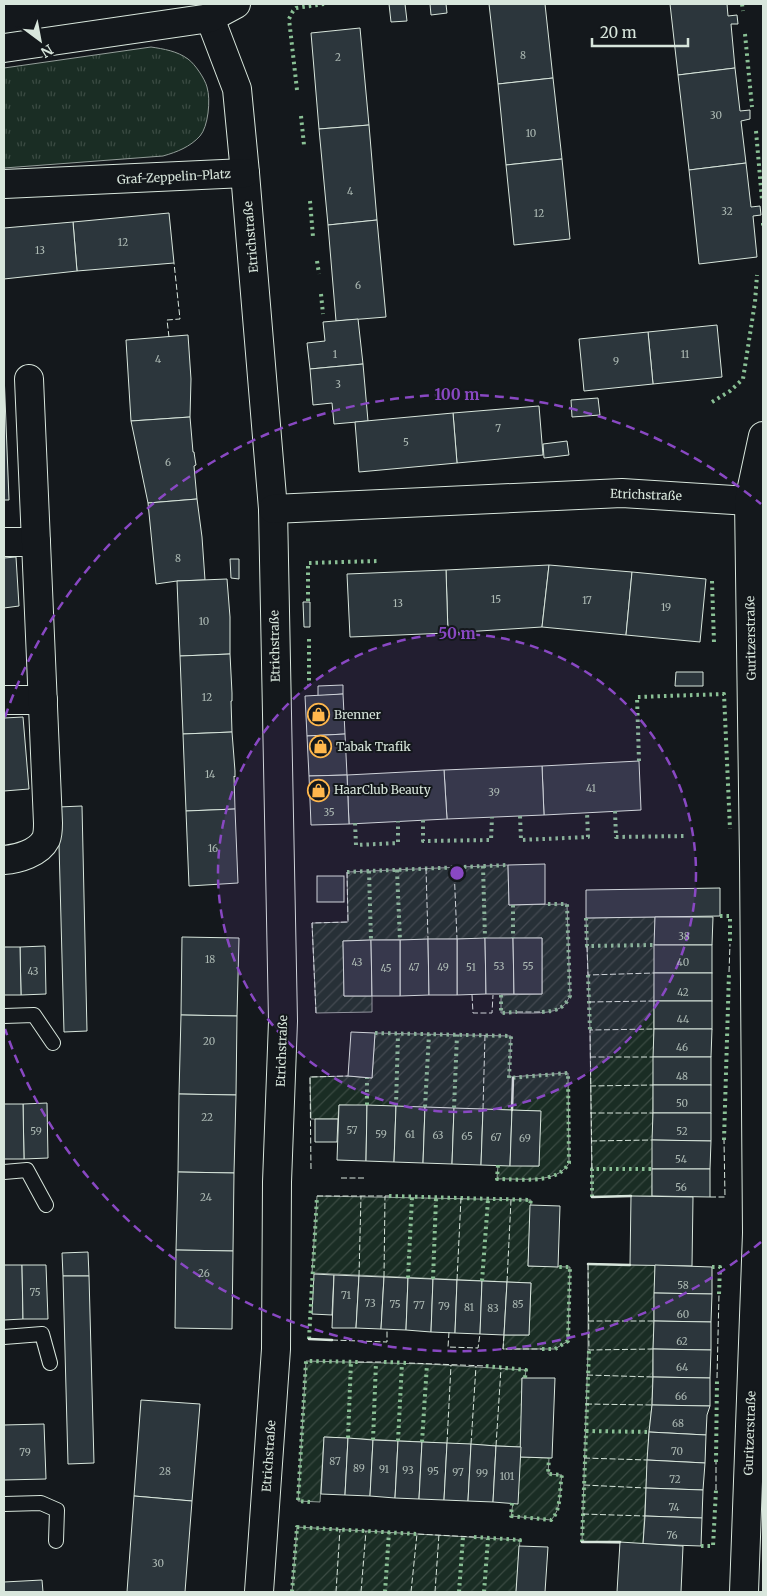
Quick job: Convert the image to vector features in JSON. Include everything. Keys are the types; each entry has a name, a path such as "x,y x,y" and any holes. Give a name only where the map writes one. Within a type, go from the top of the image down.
{"street":[{"path":"4,48 210,18 236,4"},
{"name":"Graf-Zeppelin-Platz","path":"4,184 245,173 237,88 210,18"},
{"name":"Etrichstraße","path":"245,173 273,509 283,1021 277,1182 276,1349 258,1592"},
{"path":"9,860 41,846 47,837 48,822 29,379"},
{"name":"Guritzerstraße","path":"744,1592 757,1233 749,501 763,436"},
{"name":"Etrichstraße","path":"273,509 622,493 749,501"},
{"path":"4,542 36,542"},
{"path":"4,700 43,700"}],"lane":[{"path":"4,1016 34,1015 53,1044"},
{"path":"4,1172 27,1170 46,1205"},
{"path":"4,1336 42,1334 50,1363"},
{"path":"4,1504 41,1503 57,1510 56,1541"}],"green space":[{"path":"151,47 184,56 194,64 204,80 209,99 208,113 203,132 196,140 183,149 163,156 4,168 4,68"},
{"path":"508,865 509,905 567,904 570,996 563,1006 548,1012 501,1013 501,995 542,994 542,938 371,940 343,941 344,996 372,996 372,1012 316,1013 312,923 348,922 347,872"},
{"path":"655,917 652,1196 592,1197 590,1030 586,918"},
{"path":"375,1033 511,1036 509,1077 568,1073 569,1163 556,1175 547,1177 537,1179 497,1179 498,1165 539,1166 540,1111 339,1105 338,1119 311,1119 310,1077 348,1076 372,1078"},
{"path":"317,1196 531,1200 528,1266 570,1267 568,1341 555,1349 503,1349 504,1335 529,1335 531,1283 312,1273"},
{"path":"588,1264 655,1265 652,1405 643,1544 582,1542 588,1350"},
{"path":"306,1361 427,1364 526,1370 525,1378 522,1378 521,1447 324,1437 320,1502 298,1501"},
{"path":"520,1457 549,1458 548,1474 562,1475 559,1505 555,1516 551,1520 511,1516"},
{"path":"297,1527 520,1540 516,1592 292,1592"}],"building":[{"path":"389,4 405,4 407,21 391,22"},
{"path":"430,4 446,4 447,13 431,15"},
{"path":"489,4 545,4 553,78 498,84"},
{"path":"670,4 727,4 728,16 737,15 738,24 731,24 735,68 678,75"},
{"path":"360,28 369,125 319,129 311,33"},
{"path":"735,68 740,111 750,110 750,119 741,121 746,163 689,170 678,75"},
{"path":"553,78 562,159 506,165 498,84"},
{"path":"369,125 377,220 328,225 319,129"},
{"path":"562,159 570,239 514,245 506,165"},
{"path":"746,163 751,207 760,206 761,215 753,216 757,257 699,264 689,170"},
{"path":"169,213 174,263 77,271 73,222"},
{"path":"377,220 386,317 336,321 328,225"},
{"path":"73,222 77,271 4,279 4,228"},
{"path":"358,319 363,364 310,369 307,343 325,341 323,322"},
{"path":"717,325 722,377 653,384 648,332"},
{"path":"648,332 653,384 584,391 579,339"},
{"path":"188,335 191,379 190,417 131,421 126,340"},
{"path":"363,364 368,421 334,424 332,403 313,405 310,369"},
{"path":"4,373 9,500 4,500"},
{"path":"598,398 600,415 572,417 571,400"},
{"path":"539,406 543,455 457,463 453,413"},
{"path":"453,413 457,463 359,472 355,422"},
{"path":"190,417 196,465 194,466 197,499 148,503 131,421"},
{"path":"567,441 569,455 544,458 543,444"},
{"path":"197,499 205,580 156,584 148,503"},
{"path":"16,557 19,606 4,608 4,558"},
{"path":"230,559 239,559 239,579 231,578"},
{"path":"549,565 542,627 448,633 446,570"},
{"path":"549,565 632,572 626,635 542,627"},
{"path":"446,570 448,633 350,637 347,574"},
{"path":"632,572 706,579 700,642 626,635"},
{"path":"227,579 230,654 180,656 177,581"},
{"path":"303,602 310,602 310,627 304,627"},
{"path":"230,654 232,732 183,734 180,656"},
{"path":"676,672 703,672 703,686 675,686"},
{"path":"343,685 343,694 318,696 318,686"},
{"path":"343,694 345,734 307,736 305,696"},
{"path":"23,717 29,789 4,791 4,718"},
{"path":"232,732 235,809 186,811 183,734"},
{"path":"345,734 347,775 309,776 307,736"},
{"path":"639,761 641,810 544,815 542,766"},
{"path":"542,766 544,815 447,819 444,770"},
{"path":"444,770 447,819 349,824 347,775"},
{"path":"347,775 349,824 311,825 309,776"},
{"path":"82,806 87,1031 64,1032 58,807"},
{"path":"235,809 238,883 189,886 186,811"},
{"path":"545,864 545,904 509,905 508,865"},
{"path":"317,876 344,876 344,902 317,902"},
{"path":"720,888 720,916 586,918 586,890"},
{"path":"655,917 713,917 712,945 654,945"},
{"path":"182,937 239,938 237,1016 181,1015"},
{"path":"485,938 486,994 457,995 457,939"},
{"path":"485,938 513,938 514,994 486,994"},
{"path":"513,938 542,938 542,994 514,994"},
{"path":"428,939 429,995 400,996 400,940"},
{"path":"428,939 457,939 457,995 429,995"},
{"path":"371,940 372,996 344,996 343,941"},
{"path":"371,940 400,940 400,996 372,996"},
{"path":"654,945 712,945 712,973 654,973"},
{"path":"45,946 46,994 21,995 20,947"},
{"path":"4,947 20,947 21,995 4,995"},
{"path":"654,973 712,973 712,1001 654,1001"},
{"path":"654,1001 712,1001 712,1029 654,1029"},
{"path":"181,1015 237,1016 236,1095 179,1094"},
{"path":"654,1029 712,1029 711,1057 653,1057"},
{"path":"351,1032 375,1033 372,1078 348,1076"},
{"path":"653,1057 711,1057 711,1085 653,1085"},
{"path":"653,1085 711,1085 711,1113 653,1113"},
{"path":"179,1094 236,1095 234,1173 178,1172"},
{"path":"47,1103 48,1158 24,1159 23,1104"},
{"path":"4,1104 23,1104 24,1159 4,1159"},
{"path":"339,1105 367,1105 366,1161 337,1160"},
{"path":"367,1105 396,1106 394,1162 366,1161"},
{"path":"396,1106 425,1107 423,1163 394,1162"},
{"path":"425,1107 454,1108 452,1164 423,1163"},
{"path":"454,1108 483,1109 481,1165 452,1164"},
{"path":"483,1109 512,1110 510,1166 481,1165"},
{"path":"512,1110 541,1111 539,1166 510,1166"},
{"path":"653,1113 711,1113 711,1141 652,1140"},
{"path":"315,1119 338,1119 337,1142 315,1142"},
{"path":"652,1140 711,1141 710,1169 652,1169"},
{"path":"652,1169 710,1169 710,1197 652,1196"},
{"path":"178,1172 234,1173 233,1251 176,1250"},
{"path":"631,1196 693,1197 692,1266 630,1265"},
{"path":"530,1205 560,1206 558,1267 528,1266"},
{"path":"176,1250 233,1251 232,1329 175,1328"},
{"path":"88,1252 89,1276 63,1276 62,1253"},
{"path":"4,1265 22,1265 23,1319 4,1320"},
{"path":"22,1265 46,1265 48,1319 23,1319"},
{"path":"655,1265 712,1267 712,1294 654,1293"},
{"path":"314,1274 334,1275 332,1315 312,1314"},
{"path":"334,1275 359,1276 356,1328 332,1328"},
{"path":"63,1276 89,1276 94,1463 68,1464"},
{"path":"359,1276 384,1277 381,1329 356,1328"},
{"path":"384,1277 408,1278 406,1330 381,1329"},
{"path":"408,1278 433,1279 431,1332 406,1330"},
{"path":"433,1279 457,1280 455,1333 431,1332"},
{"path":"457,1280 482,1281 480,1334 455,1333"},
{"path":"482,1281 507,1282 504,1335 480,1334"},
{"path":"507,1282 531,1283 529,1335 504,1335"},
{"path":"654,1293 712,1294 711,1322 654,1321"},
{"path":"654,1321 711,1322 711,1350 653,1349"},
{"path":"653,1349 711,1350 710,1378 653,1377"},
{"path":"653,1377 710,1378 710,1406 652,1405"},
{"path":"522,1378 555,1378 552,1458 520,1457"},
{"path":"141,1400 200,1404 192,1501 134,1496"},
{"path":"652,1405 710,1406 707,1415 706,1435 649,1432"},
{"path":"44,1424 46,1479 4,1480 4,1425"},
{"path":"649,1432 706,1435 705,1463 647,1460"},
{"path":"324,1437 348,1438 345,1495 321,1494"},
{"path":"348,1438 373,1440 370,1496 345,1495"},
{"path":"373,1440 398,1441 395,1498 370,1496"},
{"path":"398,1441 422,1442 419,1499 395,1498"},
{"path":"422,1442 447,1443 444,1500 419,1499"},
{"path":"447,1443 471,1444 468,1501 444,1500"},
{"path":"471,1444 496,1446 493,1502 468,1501"},
{"path":"496,1446 521,1447 518,1504 493,1502"},
{"path":"647,1460 705,1463 703,1490 646,1488"},
{"path":"646,1488 703,1490 702,1518 645,1516"},
{"path":"134,1496 192,1501 185,1592 127,1592"},
{"path":"645,1516 702,1518 701,1546 643,1544"},
{"path":"620,1542 683,1546 681,1592 617,1592"},
{"path":"519,1546 548,1547 545,1592 516,1592"},
{"path":"42,1580 43,1592 4,1592 4,1582"}],"hedge":[{"path":"297,90 289,19 296,8 324,4"},
{"path":"742,4 743,11"},
{"path":"745,34 752,107"},
{"path":"301,116 304,145"},
{"path":"756,131 762,200"},
{"path":"310,201 313,237"},
{"path":"317,261 319,274"},
{"path":"712,402 730,391 743,379 755,302 757,275"},
{"path":"321,294 323,314"},
{"path":"308,601 308,563 379,561"},
{"path":"712,581 714,643"},
{"path":"309,639 309,686"},
{"path":"639,761 637,697 724,694 730,829"},
{"path":"615,811 616,837 686,836"},
{"path":"520,816 521,840 588,837 587,812"},
{"path":"423,820 423,841 491,840 492,817"},
{"path":"355,823 356,845 398,843 398,821"},
{"path":"347,872 508,865"},
{"path":"483,866 485,938"},
{"path":"397,870 400,940"},
{"path":"369,871 371,940"},
{"path":"542,1012 559,1009 570,996 567,904 545,904"},
{"path":"513,905 513,938"},
{"path":"720,916 730,916 730,944"},
{"path":"586,918 587,946 654,945"},
{"path":"724,1140 729,972"},
{"path":"588,975 590,1030"},
{"path":"501,995 501,1013 517,1012"},
{"path":"375,1033 511,1036 509,1078 568,1073 569,1163 556,1175 526,1180 497,1179 498,1165"},
{"path":"396,1106 398,1034"},
{"path":"425,1107 429,1034"},
{"path":"454,1108 457,1035"},
{"path":"367,1078 367,1105"},
{"path":"592,1197 592,1169 652,1169"},
{"path":"309,1339 317,1196"},
{"path":"389,1196 531,1200 530,1205"},
{"path":"408,1278 412,1197"},
{"path":"433,1279 436,1198"},
{"path":"482,1281 488,1200"},
{"path":"542,1349 555,1349 568,1341 570,1267 558,1267"},
{"path":"712,1267 720,1267 719,1294"},
{"path":"582,1542 589,1350"},
{"path":"310,1502 298,1501 306,1361 358,1362"},
{"path":"348,1438 351,1361"},
{"path":"373,1440 376,1362"},
{"path":"384,1362 409,1363"},
{"path":"398,1441 402,1363"},
{"path":"422,1442 427,1364"},
{"path":"486,1366 526,1370 525,1378"},
{"path":"716,1462 717,1378"},
{"path":"586,1431 649,1432"},
{"path":"512,1503 511,1516 551,1520 555,1516 559,1505 562,1475 548,1474 549,1458"},
{"path":"701,1546 713,1546 716,1490"},
{"path":"292,1592 297,1527 417,1534"},
{"path":"385,1592 389,1532"},
{"path":"459,1592 463,1537"},
{"path":"474,1537 520,1540 519,1546"},
{"path":"484,1592 488,1539"}],"fence":[{"path":"169,337 167,320 180,319 174,263"},
{"path":"454,867 457,939"},
{"path":"426,868 428,939"},
{"path":"316,1013 312,923 348,922 347,872"},
{"path":"729,972 730,944"},
{"path":"587,946 588,975 654,973"},
{"path":"472,995 473,1013 492,1013 493,995"},
{"path":"589,1002 654,1001"},
{"path":"517,1012 542,1012"},
{"path":"592,1169 590,1030 654,1029"},
{"path":"483,1109 485,1035"},
{"path":"590,1057 653,1057"},
{"path":"311,1169 310,1077 348,1076"},
{"path":"590,1086 653,1085"},
{"path":"590,1113 653,1113"},
{"path":"591,1141 652,1140"},
{"path":"710,1197 725,1197 724,1140"},
{"path":"341,1178 364,1178"},
{"path":"317,1196 389,1196"},
{"path":"359,1276 361,1196"},
{"path":"384,1277 385,1196"},
{"path":"457,1280 461,1198"},
{"path":"507,1282 511,1200"},
{"path":"588,1264 589,1350 653,1349"},
{"path":"717,1378 719,1294"},
{"path":"588,1321 654,1321"},
{"path":"332,1340 387,1342 387,1330"},
{"path":"449,1332 448,1347 478,1348 480,1334"},
{"path":"504,1335 503,1349 542,1349"},
{"path":"358,1362 384,1362"},
{"path":"409,1363 486,1366"},
{"path":"447,1443 451,1365"},
{"path":"471,1444 476,1366"},
{"path":"496,1446 501,1368"},
{"path":"587,1375 653,1377"},
{"path":"586,1404 652,1405"},
{"path":"584,1458 647,1460"},
{"path":"716,1462 716,1490"},
{"path":"584,1485 646,1488"},
{"path":"583,1514 645,1516"},
{"path":"336,1592 340,1529"},
{"path":"361,1592 366,1531"},
{"path":"411,1592 417,1534 474,1537"},
{"path":"435,1592 439,1534"}],"wall":[{"path":"512,1110 513,1078"},
{"path":"592,1197 631,1196"},
{"path":"588,1264 630,1265"},
{"path":"309,1339 332,1340"},
{"path":"582,1542 620,1542"}],"place":[{"name":"Brenner","path":"318,715"},
{"name":"Tabak Trafik","path":"320,747"},
{"name":"HaarClub Beauty","path":"318,790"}]}
